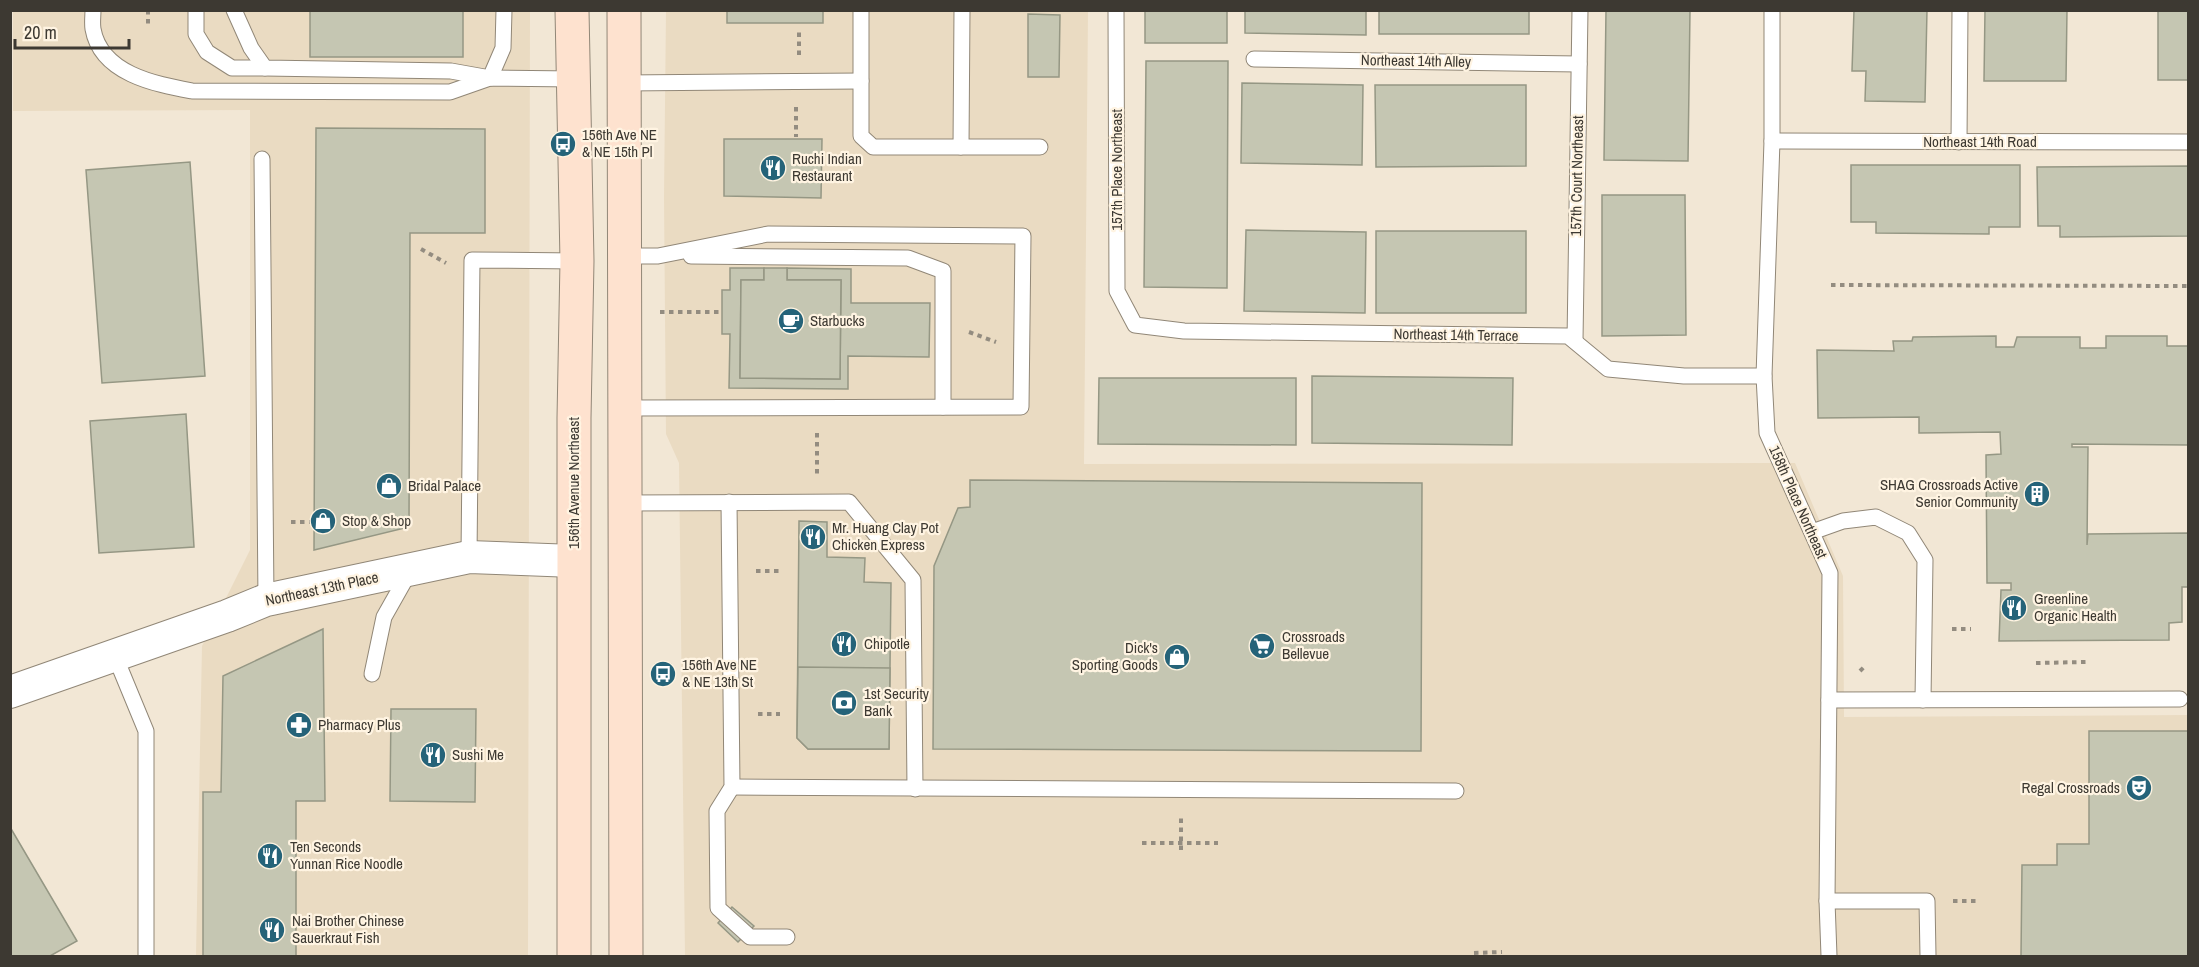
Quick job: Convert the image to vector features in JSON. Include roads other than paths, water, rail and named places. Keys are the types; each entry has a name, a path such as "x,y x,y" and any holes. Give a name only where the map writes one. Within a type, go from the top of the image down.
{"main road":[{"name":"156th Avenue Northeast","path":"572,10 575,79 576,261 573,418 574,957"},
{"path":"624,10 626,957"}],"street":[{"name":"Northeast 13th Place","path":"10,692 266,600 469,557 574,561"}],"lane":[{"path":"93,10 93,29 103,53 122,69 153,84 204,91 450,92 490,78 504,48 504,10"},
{"path":"196,10 196,34 207,52 232,68 451,71 490,78 575,79"},
{"path":"234,10 251,48 266,68"},
{"path":"861,10 861,136 873,147 1040,147"},
{"path":"962,10 962,147"},
{"name":"157th Place Northeast","path":"1116,10 1117,291 1136,325"},
{"name":"157th Court Northeast","path":"1575,341 1580,10"},
{"name":"158th Place Northeast","path":"1772,10 1772,141 1764,376 1767,433 1830,573 1827,901 1829,957"},
{"path":"1959,142 1960,10"},
{"name":"Northeast 14th Alley","path":"1254,59 1579,64"},
{"path":"625,83 861,81"},
{"name":"Northeast 14th Road","path":"1772,141 2188,142"},
{"path":"262,159 266,600"},
{"path":"626,408 1021,407 1023,236 768,234 658,255"},
{"path":"624,255 908,258 943,271 943,407"},
{"path":"469,557 472,260 576,261"},
{"name":"Northeast 14th Terrace","path":"1136,325 1184,331 1568,336 1608,369 1684,376 1764,376"},
{"path":"729,502 732,787 717,811 718,908 750,937 787,937"},
{"path":"626,503 849,502 913,580 915,789"},
{"path":"1812,532 1843,521 1876,517 1908,533 1925,560 1923,700"},
{"path":"372,674 384,617 410,571"},
{"path":"115,656 146,731 146,957"},
{"path":"1829,700 2180,699"},
{"path":"732,787 1456,790"},
{"path":"1827,901 1927,901 1928,957"}],"place":[{"name":"156th Ave NE & NE 15th Pl","path":"563,144"},
{"name":"Ruchi Indian Restaurant","path":"773,168"},
{"name":"Starbucks","path":"791,321"},
{"name":"Bridal Palace","path":"389,486"},
{"name":"SHAG Crossroads Active Senior Community","path":"2037,494"},
{"name":"Stop & Shop","path":"323,521"},
{"name":"Mr. Huang Clay Pot Chicken Express","path":"813,537"},
{"name":"Greenline Organic Health","path":"2014,608"},
{"name":"Chipotle","path":"844,644"},
{"name":"Crossroads Bellevue","path":"1262,646"},
{"name":"Dick's Sporting Goods","path":"1177,657"},
{"name":"156th Ave NE & NE 13th St","path":"663,674"},
{"name":"1st Security Bank","path":"844,703"},
{"name":"Pharmacy Plus","path":"299,725"},
{"name":"Sushi Me","path":"433,755"},
{"name":"Regal Crossroads","path":"2139,788"},
{"name":"Ten Seconds Yunnan Rice Noodle","path":"270,856"},
{"name":"Nai Brother Chinese Sauerkraut Fish","path":"272,930"}]}
